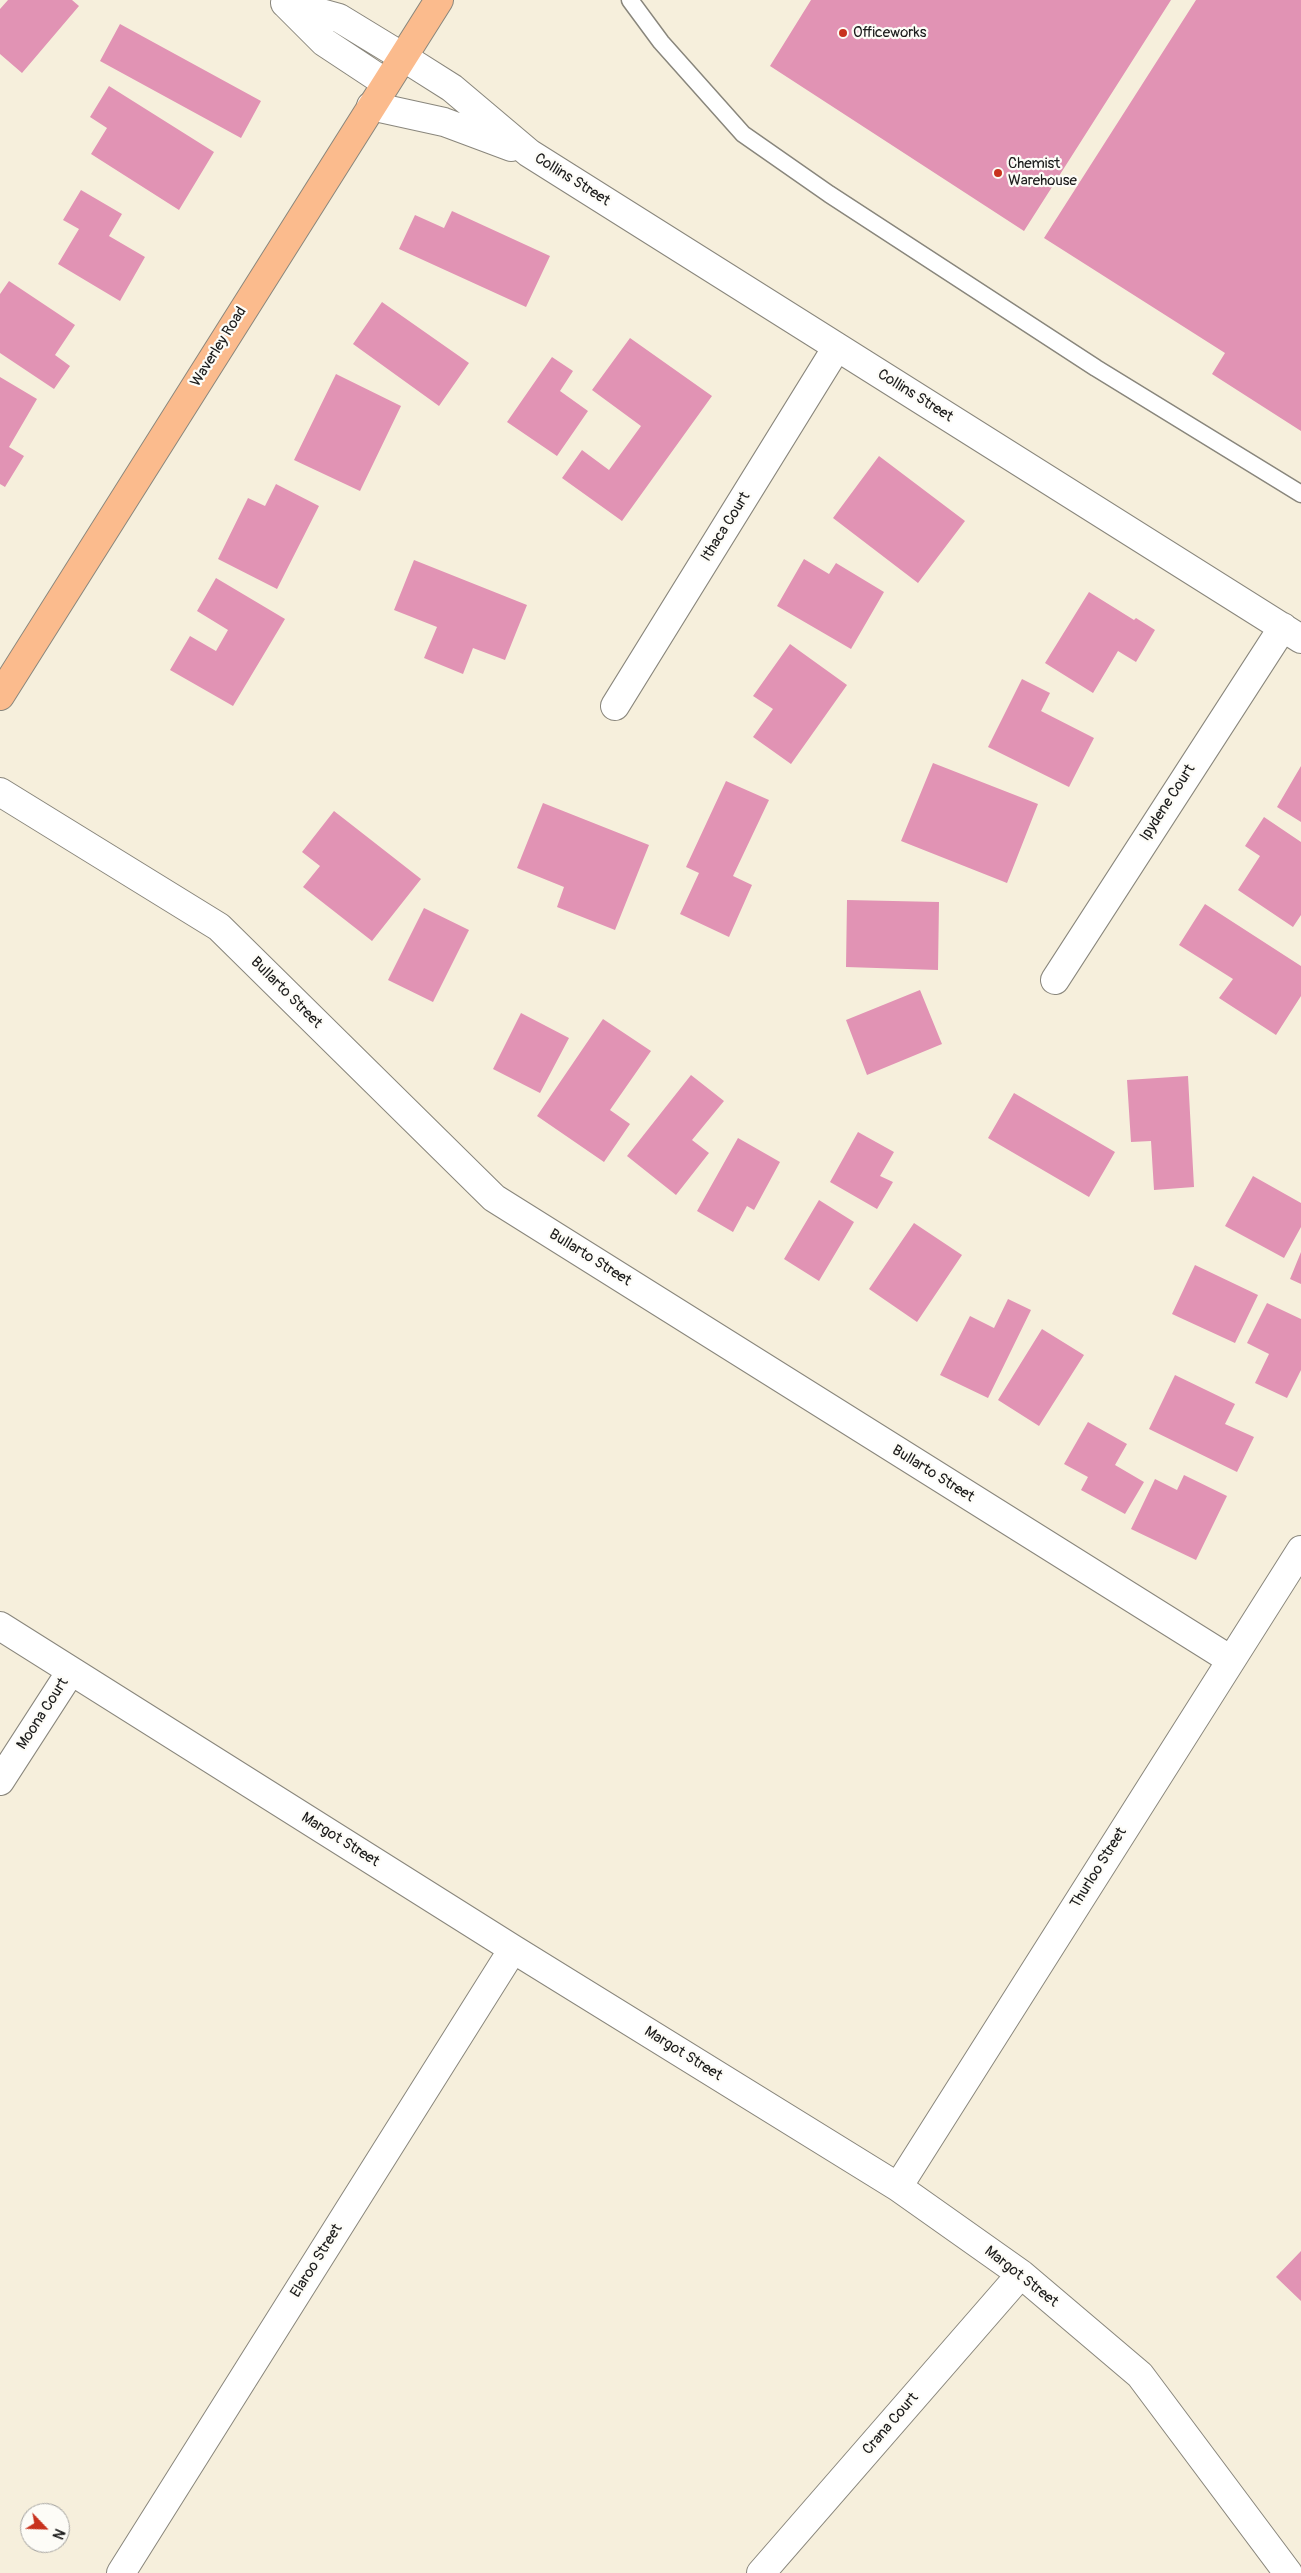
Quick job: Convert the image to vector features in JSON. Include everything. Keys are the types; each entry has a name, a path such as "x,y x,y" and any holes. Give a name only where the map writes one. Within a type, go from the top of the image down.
{"main road":[{"name":"Waverley Road","path":"0,696 370,106 440,0"}],"street":[{"name":"Collins Street","path":"282,2 339,18 404,57 452,88 529,153 1292,633"},
{"path":"282,2 324,42 386,83"},
{"name":"Collins Street","path":"370,106 444,122 529,153"},
{"name":"Ithaca Court","path":"614,706 837,347"},
{"name":"Ipydene Court","path":"1055,980 1292,633"},
{"name":"Bullarto Street","path":"0,792 219,927 494,1198 1231,1660"},
{"name":"Thurloo Street","path":"898,2187 1301,1550"},
{"name":"Margot Street","path":"0,1626 513,1949 898,2187 1021,2274 1140,2375 1288,2573"},
{"name":"Moona Court","path":"0,1781 71,1671"},
{"name":"Elaroo Street","path":"122,2573 513,1949"},
{"name":"Crana Court","path":"761,2573 1021,2274"}],"lane":[{"path":"630,0 662,42 744,134 828,194 1096,368 1301,494"}],"building":[{"path":"8,0 72,0 79,6 22,73 0,54 0,9"},
{"name":"Chemist Warehouse","path":"811,0 1171,0 1024,231 770,66"},
{"path":"1196,0 1301,0 1301,431 1212,374 1225,353 1044,238"},
{"path":"120,24 261,101 241,138 100,61"},
{"path":"109,86 214,152 179,210 91,154 107,128 90,117"},
{"path":"81,190 122,214 109,236 145,257 120,301 58,264 79,229 63,220"},
{"path":"452,211 550,256 526,307 399,249 415,215 444,228"},
{"path":"9,281 75,325 55,355 70,366 54,389 0,353 0,294"},
{"path":"382,302 469,363 439,406 353,344"},
{"path":"630,338 712,396 622,521 562,478 582,450 609,470 641,426 592,390"},
{"path":"552,357 573,371 560,391 588,411 557,456 507,422"},
{"path":"336,374 401,406 360,491 294,460"},
{"path":"0,377 37,399 9,447 24,456 5,487 0,484"},
{"path":"879,456 965,521 918,583 833,518"},
{"path":"276,484 319,506 277,589 218,559 248,498 265,506"},
{"path":"804,559 829,574 836,563 884,592 851,649 777,606"},
{"path":"414,560 527,605 505,660 473,648 463,674 424,658 437,627 394,610"},
{"path":"216,578 285,619 233,706 170,670 190,636 216,651 228,630 197,611"},
{"path":"1089,592 1134,620 1136,618 1155,630 1136,662 1118,651 1093,693 1045,663"},
{"path":"790,644 847,685 791,764 753,737 773,709 753,696"},
{"path":"1022,679 1050,693 1041,711 1094,738 1069,787 988,747"},
{"path":"933,763 1038,804 1007,883 901,841"},
{"path":"1301,766 1301,822 1277,807"},
{"path":"726,781 769,800 733,876 752,885 729,937 680,914 699,873 686,867"},
{"path":"543,803 649,845 615,930 557,907 564,887 517,868"},
{"path":"334,811 421,879 372,941 303,887 320,866 302,852"},
{"path":"1264,817 1301,842 1301,915 1293,927 1238,890 1260,856 1245,846"},
{"path":"847,900 939,902 938,970 846,967"},
{"path":"1205,904 1301,966 1301,996 1276,1035 1219,998 1233,979 1179,945"},
{"path":"424,908 469,930 433,1002 388,980"},
{"path":"920,990 942,1044 867,1075 846,1020"},
{"path":"521,1013 569,1038 540,1093 493,1069"},
{"path":"603,1019 651,1051 610,1110 630,1124 604,1162 537,1116"},
{"path":"691,1075 724,1101 692,1140 709,1153 676,1195 627,1156"},
{"path":"1188,1076 1194,1187 1154,1190 1151,1141 1131,1142 1127,1080"},
{"path":"1014,1093 1115,1152 1089,1197 988,1138"},
{"path":"858,1132 894,1152 880,1176 893,1182 877,1209 830,1182"},
{"path":"738,1138 780,1162 754,1210 747,1206 733,1232 697,1211"},
{"path":"1253,1176 1301,1203 1301,1227 1284,1258 1225,1226"},
{"path":"819,1200 854,1222 819,1281 784,1259"},
{"path":"914,1223 962,1255 917,1322 869,1289"},
{"path":"1301,1252 1301,1284 1290,1279"},
{"path":"1195,1265 1258,1295 1235,1343 1172,1314"},
{"path":"1008,1299 1031,1310 988,1398 940,1375 970,1316 994,1328"},
{"path":"1267,1303 1301,1319 1301,1370 1287,1398 1255,1383 1269,1354 1247,1343"},
{"path":"1042,1329 1084,1355 1039,1426 998,1400"},
{"path":"1175,1375 1235,1404 1225,1424 1254,1437 1237,1472 1149,1429"},
{"path":"1088,1422 1127,1444 1115,1465 1144,1482 1125,1514 1081,1490 1088,1477 1064,1464"},
{"path":"1184,1475 1227,1496 1196,1560 1131,1529 1155,1479 1177,1490"},
{"path":"1301,2251 1301,2301 1276,2277"}],"place":[{"name":"Officeworks","path":"843,33"},
{"name":"Chemist Warehouse","path":"998,173"}]}
